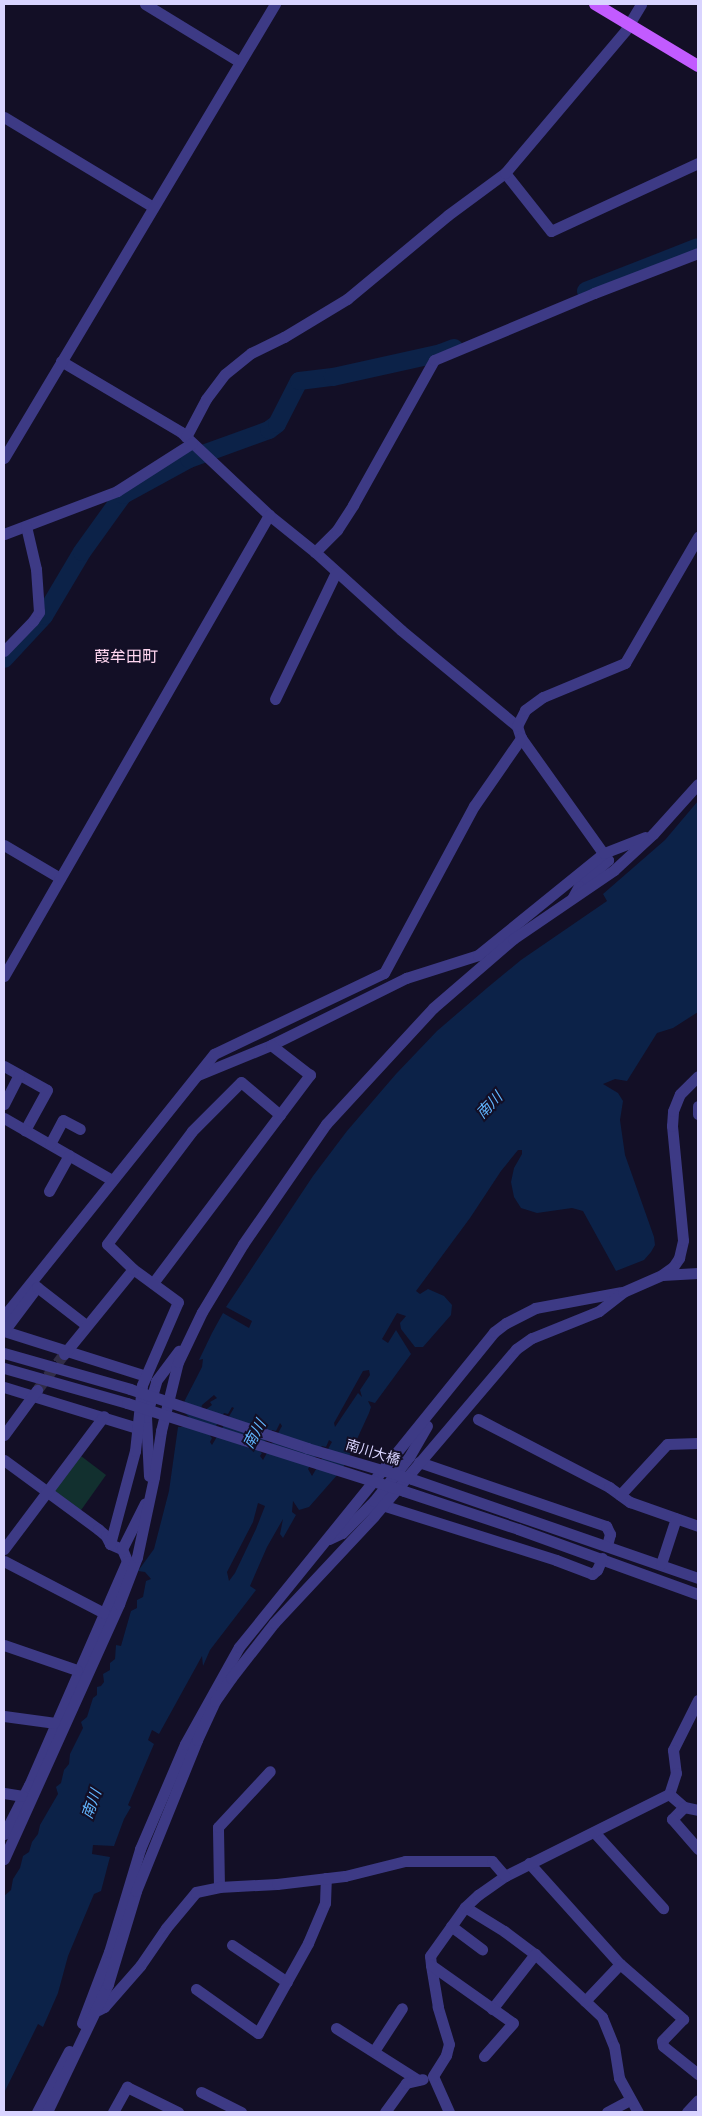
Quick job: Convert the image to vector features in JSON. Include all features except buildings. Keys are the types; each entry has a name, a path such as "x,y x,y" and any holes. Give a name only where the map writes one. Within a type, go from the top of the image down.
{"main road":[{"path":"595,4 698,66"}],"street":[{"path":"145,4 240,62"},
{"path":"4,458 275,4"},
{"path":"4,534 117,491 192,442 206,399 225,374 251,353 284,337 348,299 448,216 505,173 629,24 641,4"},
{"path":"4,117 153,207"},
{"path":"505,173 551,231 698,163"},
{"path":"315,552 337,530 353,505 434,360 594,293 698,253"},
{"path":"61,361 192,442 269,515 315,552 401,630 517,726 521,738 608,860 579,886 572,900"},
{"path":"4,976 269,515"},
{"path":"4,651 33,622 39,612 36,569 26,526"},
{"path":"517,726 526,710 543,697 624,663 698,537"},
{"path":"275,699 336,572"},
{"path":"4,1316 214,1054 384,973 474,806 521,738"},
{"path":"4,1859 119,1604 137,1557 161,1430 178,1362 202,1312 243,1244 326,1124 433,1008 513,939 614,870 653,834 698,784"},
{"path":"194,1077 271,1044 406,978 478,955 604,854 653,834"},
{"path":"4,845 60,878"},
{"path":"153,1283 310,1075 271,1044"},
{"path":"4,1066 47,1090 25,1130"},
{"path":"4,1104 19,1075"},
{"path":"662,1276 676,1262 683,1240 672,1126 673,1111 680,1094 698,1076"},
{"path":"122,1549 150,1494 142,1427 142,1385 178,1302 133,1269 107,1244 192,1131 241,1082 280,1115"},
{"path":"698,1106 698,1114"},
{"path":"4,1118 112,1180"},
{"path":"50,1144 63,1120 80,1129"},
{"path":"49,1191 69,1155"},
{"path":"66,1353 86,1325 133,1269"},
{"path":"37,2112 88,2010 109,1952 140,1849 188,1737 239,1647 326,1540 342,1533 374,1501 408,1457 432,1416 435,1406 486,1341 506,1323 535,1308 623,1292 662,1276 698,1273"},
{"path":"86,1325 38,1287 4,1331 66,1353 146,1376"},
{"path":"47,2112 108,1984 136,1891 215,1701 274,1623 382,1505 516,1349 532,1338 599,1311 623,1292"},
{"path":"110,1544 156,1381 190,1338"},
{"name":"南川大橋","path":"4,1353 130,1389 297,1445 412,1479 698,1578"},
{"name":"南川大橋","path":"4,1368 127,1403 404,1491 602,1558 698,1594"},
{"path":"4,1387 36,1392 142,1427"},
{"path":"4,1435 36,1392"},
{"path":"4,1549 104,1416"},
{"path":"478,1419 610,1487 630,1502 698,1526"},
{"path":"620,1496 667,1444 698,1443"},
{"path":"4,1460 98,1529 106,1536 110,1544 122,1549 127,1561 56,1723 4,1834"},
{"path":"419,1462 606,1526 610,1534 607,1545"},
{"path":"382,1505 556,1560 592,1574 598,1570 602,1558"},
{"path":"661,1564 676,1518"},
{"path":"4,1561 104,1613"},
{"path":"4,1645 78,1670"},
{"path":"385,2112 406,2083 433,2076 446,2054 449,2044 438,2007 430,1956 465,1907 478,1894 505,1876 669,1794 676,1773 673,1750 698,1700"},
{"path":"4,1716 56,1723"},
{"path":"218,1887 218,1827 270,1771"},
{"path":"4,1793 23,1796"},
{"path":"669,1794 684,1807 698,1810"},
{"path":"684,1807 672,1819 698,1849"},
{"path":"150,1858 147,1849 154,1830 152,1821"},
{"path":"594,1832 663,1908"},
{"path":"97,2010 104,2007 129,1978 166,1928 196,1892 218,1887 276,1884 345,1876 405,1861 492,1861 505,1876"},
{"path":"529,1863 620,1964 683,2019 662,2041 663,2046 698,2074"},
{"path":"196,1989 258,2034 308,1943 325,1903 326,1878"},
{"path":"465,1907 504,1931 535,1954 602,2017 614,2046 619,2078 638,2112"},
{"path":"451,1926 482,1949"},
{"path":"232,1945 287,1982"},
{"path":"492,2009 535,1954"},
{"path":"585,2001 620,1964"},
{"path":"432,1965 512,2023 484,2056"},
{"path":"374,2051 402,2008"},
{"path":"336,2028 418,2080"},
{"path":"433,2076 448,2112"},
{"path":"113,2112 126,2087 178,2112"},
{"path":"201,2092 241,2112"},
{"path":"607,2112 630,2100"},
{"path":"687,2112 698,2100"}],"green space":[{"path":"81,1456 106,1475 79,1513 53,1492"}],"water":[{"name":"南川","path":"698,801 698,1012 673,1028 657,1033 627,1081 615,1079 603,1084 618,1093 623,1101 620,1120 625,1155 654,1237 655,1245 644,1260 616,1271 583,1211 572,1208 537,1213 521,1208 514,1197 511,1182 514,1168 522,1154 522,1150 518,1150 501,1171 470,1218 416,1291 420,1294 428,1289 444,1296 452,1305 451,1315 423,1347 415,1347 401,1329 400,1323 406,1316 397,1313 382,1339 388,1343 396,1330 411,1354 375,1403 368,1401 371,1407 369,1413 346,1463 338,1474 309,1507 299,1510 293,1501 292,1512 296,1515 283,1538 280,1534 283,1519 267,1547 250,1586 256,1590 210,1650 203,1666 202,1656 159,1734 152,1730 148,1740 154,1744 128,1805 131,1807 124,1819 114,1846 93,1845 92,1854 110,1857 101,1891 94,1894 68,1956 58,1993 43,2027 38,2024 4,2093 4,1896 11,1890 13,1879 20,1868 23,1856 29,1852 32,1842 38,1834 40,1825 58,1794 56,1787 61,1783 64,1770 69,1764 70,1754 83,1728 81,1722 87,1717 93,1698 97,1695 97,1687 101,1686 104,1682 103,1674 110,1670 110,1663 115,1659 116,1645 121,1646 131,1611 137,1608 137,1600 143,1597 146,1581 151,1579 145,1572 138,1571 154,1549 169,1491 178,1427 184,1427 189,1417 182,1410 202,1367 203,1359 199,1360 212,1333 223,1313 249,1328 252,1321 226,1307 313,1176 347,1131 396,1074 437,1031 521,960 607,901 603,894 665,840","holes":["369,1370 370,1375 360,1390 362,1397 358,1393 335,1427 334,1423 363,1371","214,1395 217,1398 210,1402 212,1405 200,1414 202,1405","232,1407 234,1408 212,1445 210,1442 212,1438 210,1436 224,1413 228,1414","280,1423 282,1426 263,1460 260,1456 262,1453 259,1451 272,1430 276,1431","329,1440 332,1442 312,1476 308,1469 322,1446 326,1447","258,1503 265,1506 235,1573 229,1581 227,1572 253,1522"]}],"waterway":[{"path":"586,291 698,247"},
{"path":"4,659 44,616 82,552 123,495 189,459 269,430 277,424 299,381 333,377 441,353 454,348"}],"tunnel":[{"path":"38,1389 64,1354"}],"district":[{"name":"葭牟田町","path":"126,656"}]}
